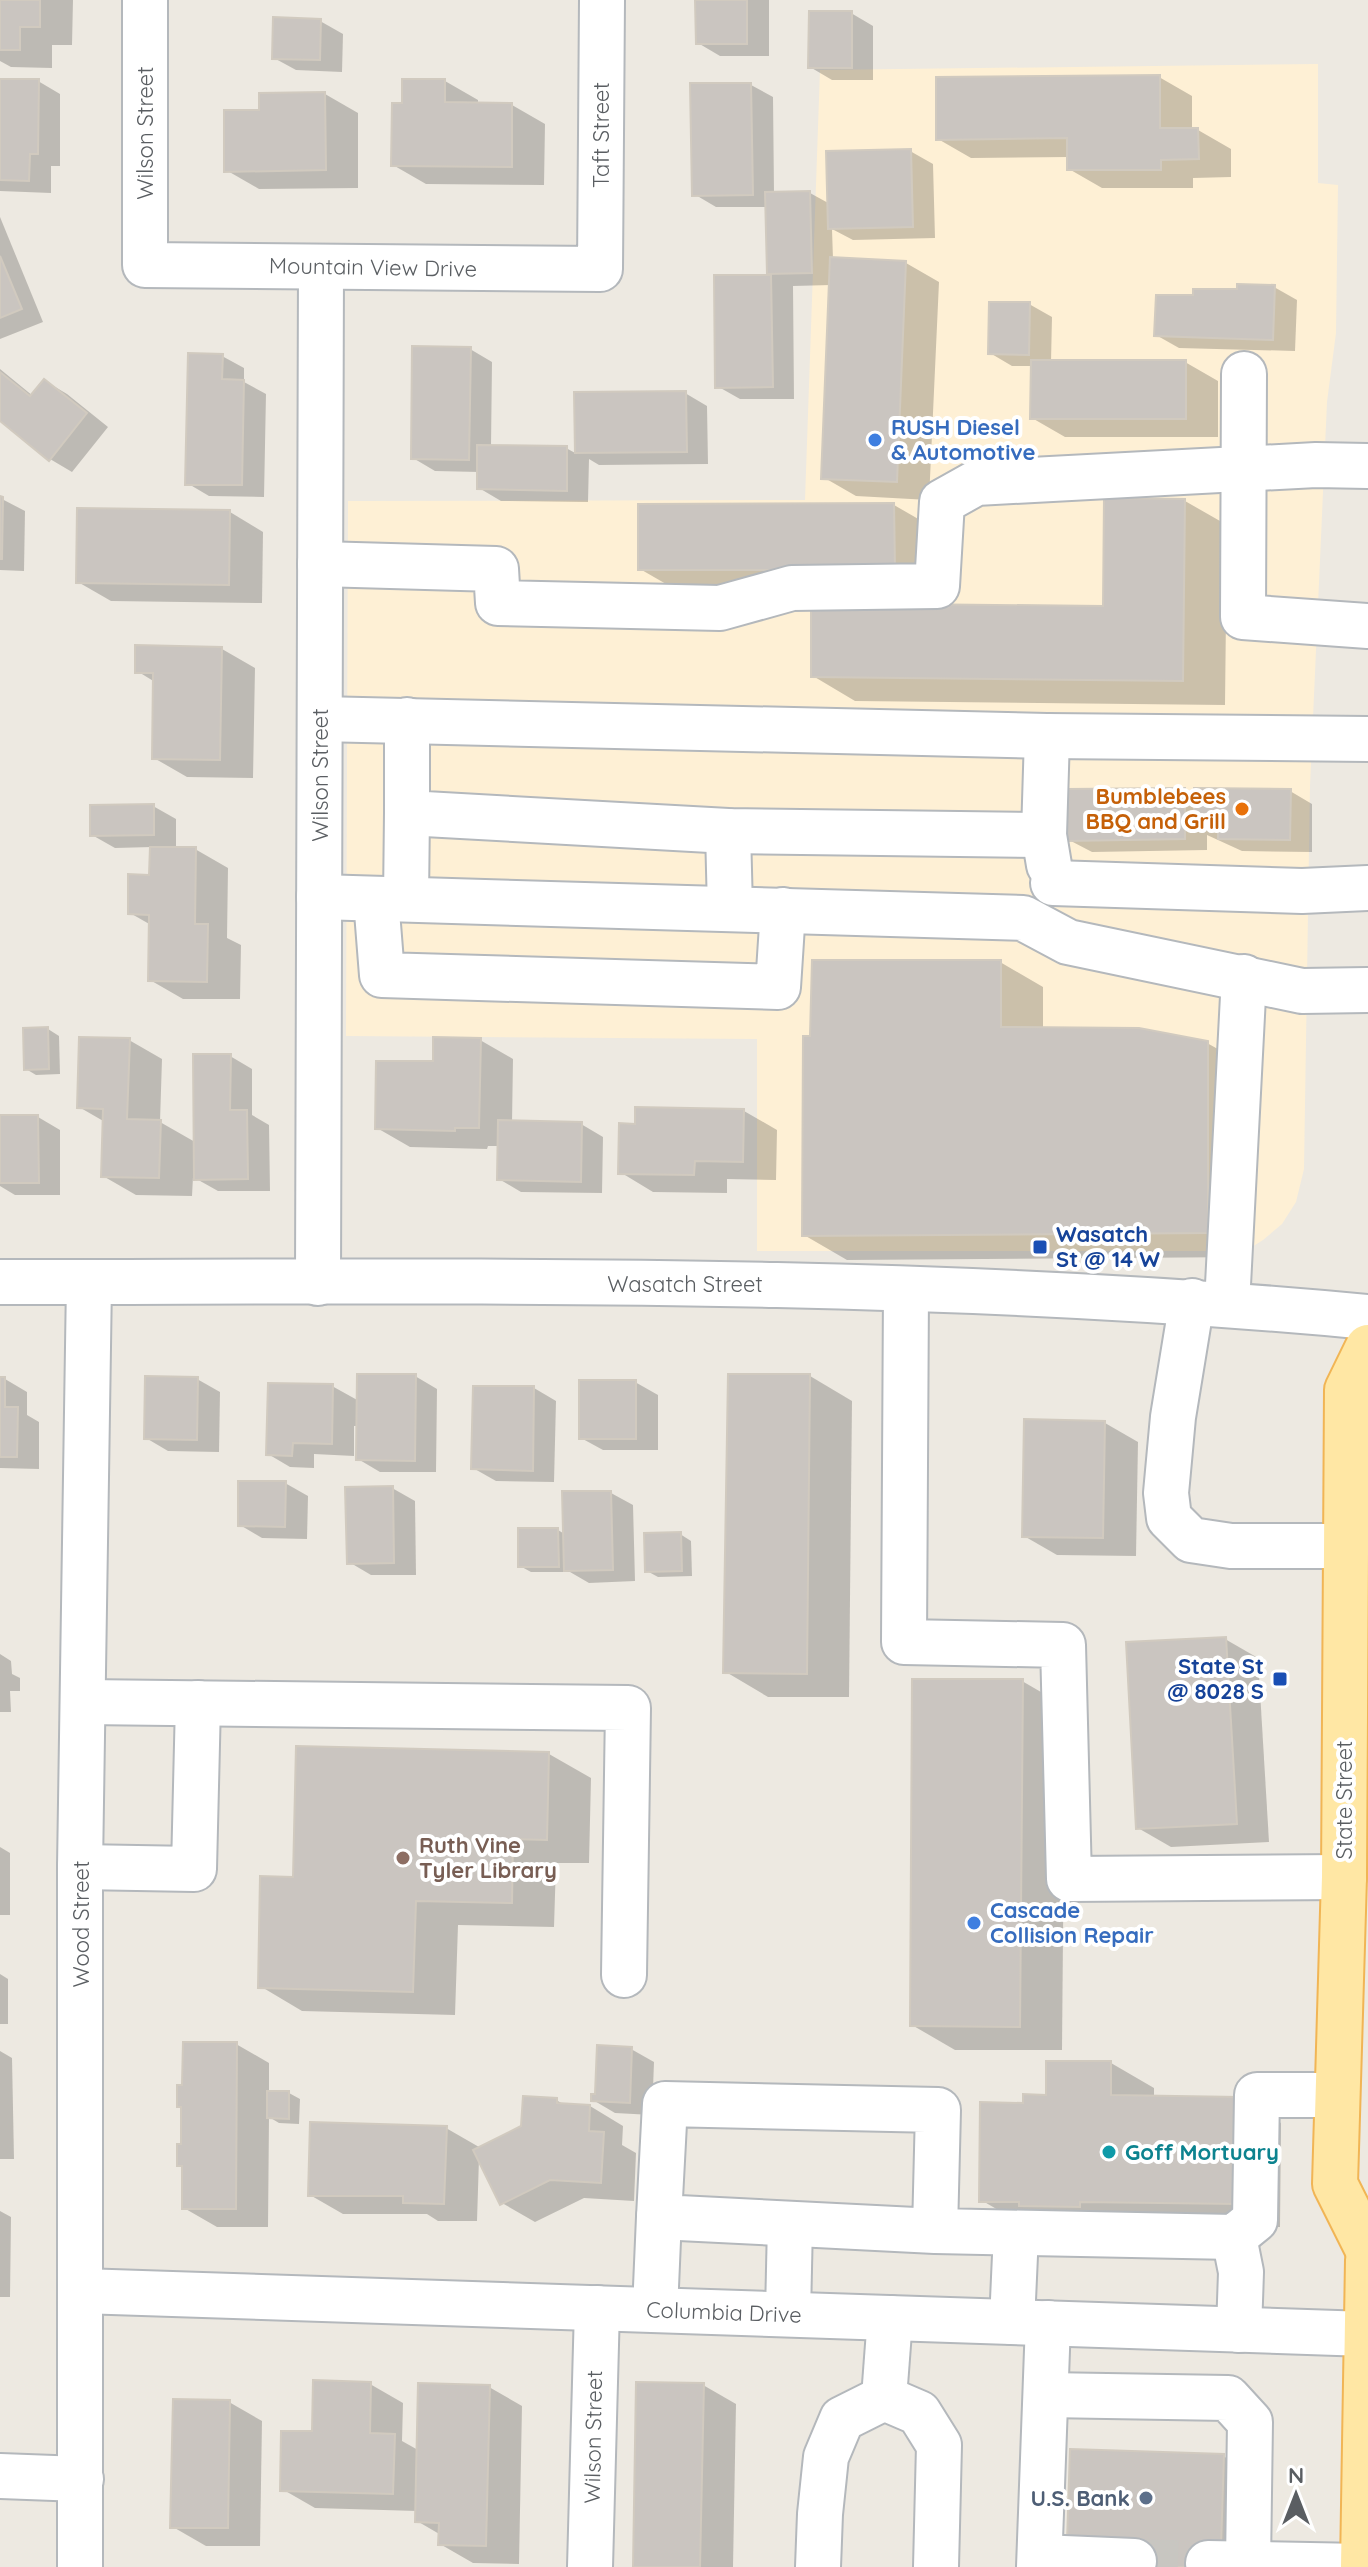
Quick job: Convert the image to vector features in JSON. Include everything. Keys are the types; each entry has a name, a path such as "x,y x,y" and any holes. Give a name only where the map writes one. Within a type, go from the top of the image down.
{"main road":[{"name":"State Street","path":"1368,1347 1347,1390 1344,1877 1335,2184 1368,2250"},
{"path":"1363,2567 1368,2260"}],"street":[{"name":"Wilson Street","path":"145,0 145,265"},
{"name":"Taft Street","path":"600,269 602,0"},
{"name":"Mountain View Drive","path":"145,265 600,269"},
{"name":"Wilson Street","path":"318,1283 321,267"},
{"path":"1244,374 1243,617 1368,626"},
{"path":"320,564 496,569 498,603 720,608 792,588 937,586 942,502 976,483 1316,465 1368,466"},
{"path":"320,719 1047,736 1368,739"},
{"path":"407,720 407,813 391,899 382,975 778,987 783,910"},
{"path":"1047,736 1044,835 1053,883"},
{"path":"407,813 728,831 1044,835"},
{"path":"728,831 730,909"},
{"path":"1053,883 1302,891 1368,888"},
{"path":"1023,918 1053,883"},
{"path":"319,897 1023,918 1068,942 1302,991 1368,990"},
{"path":"1244,977 1209,1302 1173,1417 1166,1493 1169,1518 1191,1540 1231,1546 1347,1546"},
{"name":"Wasatch Street","path":"0,1282 748,1283 1209,1302 1368,1317"},
{"name":"Wood Street","path":"80,2567 80,1867 89,1282"},
{"path":"906,1289 904,1642 1063,1645 1069,1879 1344,1877"},
{"path":"84,1702 628,1708 624,1975"},
{"path":"80,1867 194,1869 198,1703"},
{"path":"659,2217 935,2231 1234,2237 1255,2220 1257,2095 1337,2095"},
{"path":"655,2310 665,2104 938,2110 935,2231"},
{"path":"788,2314 790,2224"},
{"path":"1016,2233 1030,2322 1046,2395 1039,2562 1134,2561"},
{"path":"1214,2398 1241,2272 1234,2237"},
{"name":"Columbia Drive","path":"81,2291 1367,2334"},
{"name":"Wilson Street","path":"590,2567 597,2308"},
{"path":"884,2398 890,2318"},
{"path":"1046,2395 1228,2398 1250,2422 1228,2563 1363,2567"},
{"path":"818,2567 826,2457 842,2419 884,2398 919,2413 939,2445 936,2567"},
{"path":"0,2476 81,2479"}],"shaded area":[{"path":"1318,64 1318,183 1338,185 1336,333 1327,402 1310,786 1304,1169 1296,1202 1282,1224 1252,1247 1235,1251 757,1251 757,1039 346,1036 348,501 805,500 820,70"}],"building":[{"path":"0,0 40,0 40,27 20,27 20,50 0,50"},
{"path":"695,0 747,0 747,44 696,44"},
{"path":"809,11 852,11 852,68 808,68"},
{"path":"273,17 321,19 320,60 272,59"},
{"path":"1160,75 1160,128 1198,128 1199,159 1161,160 1161,170 1067,170 1067,138 936,140 936,77"},
{"path":"0,79 39,79 38,154 30,154 29,181 0,180"},
{"path":"402,79 445,79 445,102 512,103 512,167 391,166 392,103 402,103"},
{"path":"690,83 751,83 753,195 692,196"},
{"path":"325,92 326,170 224,172 224,110 259,110 259,93"},
{"path":"911,149 913,227 828,229 826,151"},
{"path":"810,191 812,273 767,274 765,192"},
{"path":"0,256 22,309 0,318"},
{"path":"830,257 906,261 897,482 821,479"},
{"path":"714,275 771,275 773,387 715,388"},
{"path":"1237,284 1275,285 1273,340 1154,336 1156,295 1193,295 1193,289 1237,289"},
{"path":"989,302 1030,302 1029,355 988,354"},
{"path":"412,346 471,347 469,460 411,459"},
{"path":"188,353 223,354 222,379 244,380 242,485 185,485"},
{"path":"1031,360 1186,360 1186,419 1030,419"},
{"path":"0,372 30,396 44,379 87,413 49,461 0,421"},
{"path":"686,391 687,452 575,453 574,392"},
{"path":"477,445 567,446 567,491 477,489"},
{"path":"0,496 3,497 2,559 0,559"},
{"path":"1104,498 1185,499 1183,681 811,677 811,603 1103,606"},
{"path":"894,503 895,570 638,570 638,504"},
{"path":"77,508 230,510 229,585 76,583"},
{"path":"135,645 222,647 220,760 152,759 153,673 135,673"},
{"path":"1185,788 1185,839 1067,841 1067,789"},
{"name":"Bumblebees BBQ and Grill","path":"1194,788 1291,789 1290,840 1218,839 1218,829 1194,829"},
{"path":"154,804 154,835 90,836 90,805"},
{"path":"150,847 196,847 195,924 208,924 207,982 148,981 149,915 128,914 128,874 149,875"},
{"path":"812,960 1001,960 1001,1027 1139,1028 1208,1041 1208,1233 802,1236 803,1036 810,1036"},
{"path":"48,1027 49,1069 24,1070 23,1028"},
{"path":"79,1037 130,1038 127,1119 161,1120 159,1178 101,1177 103,1109 77,1108"},
{"path":"433,1037 481,1038 479,1128 455,1128 455,1131 375,1129 376,1061 433,1061"},
{"path":"193,1054 231,1054 230,1110 247,1110 248,1179 194,1180"},
{"path":"635,1107 744,1109 743,1162 695,1161 694,1175 618,1174 619,1123 635,1124"},
{"path":"0,1115 38,1115 39,1183 0,1183"},
{"path":"498,1120 582,1122 581,1182 497,1180"},
{"path":"357,1374 416,1374 415,1461 356,1460"},
{"path":"728,1374 810,1374 807,1674 723,1673"},
{"path":"145,1376 198,1377 197,1440 144,1439"},
{"path":"0,1377 5,1377 5,1407 18,1407 17,1457 0,1457"},
{"path":"579,1380 636,1380 636,1439 579,1439"},
{"path":"268,1383 333,1384 332,1444 293,1443 292,1456 266,1455"},
{"path":"473,1386 534,1386 533,1471 471,1469"},
{"path":"1024,1419 1105,1421 1103,1538 1022,1537"},
{"path":"238,1481 286,1481 285,1527 238,1526"},
{"path":"393,1486 394,1563 347,1564 345,1487"},
{"path":"562,1491 611,1491 613,1570 564,1571"},
{"path":"518,1528 558,1528 559,1567 518,1567"},
{"path":"681,1532 682,1571 645,1572 644,1533"},
{"path":"1226,1637 1237,1824 1136,1829 1126,1642"},
{"path":"912,1679 1023,1679 1020,2027 910,2026"},
{"name":"Ruth Vine Tyler Library","path":"296,1746 549,1752 547,1840 513,1839 512,1903 416,1901 413,1992 258,1988 260,1876 293,1877"},
{"path":"183,2042 237,2042 236,2209 182,2209 182,2166 177,2166 177,2144 181,2144 181,2107 177,2107 177,2085 182,2085"},
{"path":"597,2045 632,2047 630,2103 591,2101 591,2094 595,2094"},
{"name":"Goff Mortuary","path":"1046,2061 1111,2061 1111,2095 1239,2097 1238,2204 1080,2202 1080,2207 979,2202 980,2102 1023,2103 1023,2094 1046,2095"},
{"path":"267,2091 289,2091 289,2119 267,2118"},
{"path":"523,2096 557,2098 557,2103 590,2105 589,2131 604,2132 601,2183 550,2180 500,2205 473,2150 521,2126"},
{"path":"310,2122 447,2126 444,2204 403,2203 403,2196 308,2196"},
{"path":"313,2380 371,2382 370,2433 395,2434 393,2494 280,2491 281,2431 312,2431"},
{"path":"636,2382 704,2383 700,2567 633,2567"},
{"path":"418,2383 490,2385 486,2546 438,2545 439,2523 415,2522"},
{"path":"173,2399 230,2400 228,2528 170,2528"},
{"name":"U.S. Bank","path":"1070,2449 1224,2454 1221,2547 1207,2567 1133,2567 1067,2542"}],"tunnel":[{"path":"1134,2561 1208,2563"}],"place":[{"name":"RUSH Diesel & Automotive","path":"875,440"},
{"name":"Bumblebees BBQ and Grill","path":"1242,809"},
{"name":"Wasatch St @ 14 W","path":"1040,1247"},
{"name":"State St @ 8028 S","path":"1280,1679"},
{"name":"Ruth Vine Tyler Library","path":"403,1858"},
{"name":"Cascade Collision Repair","path":"974,1923"},
{"name":"Goff Mortuary","path":"1109,2152"},
{"name":"U.S. Bank","path":"1146,2498"}]}
